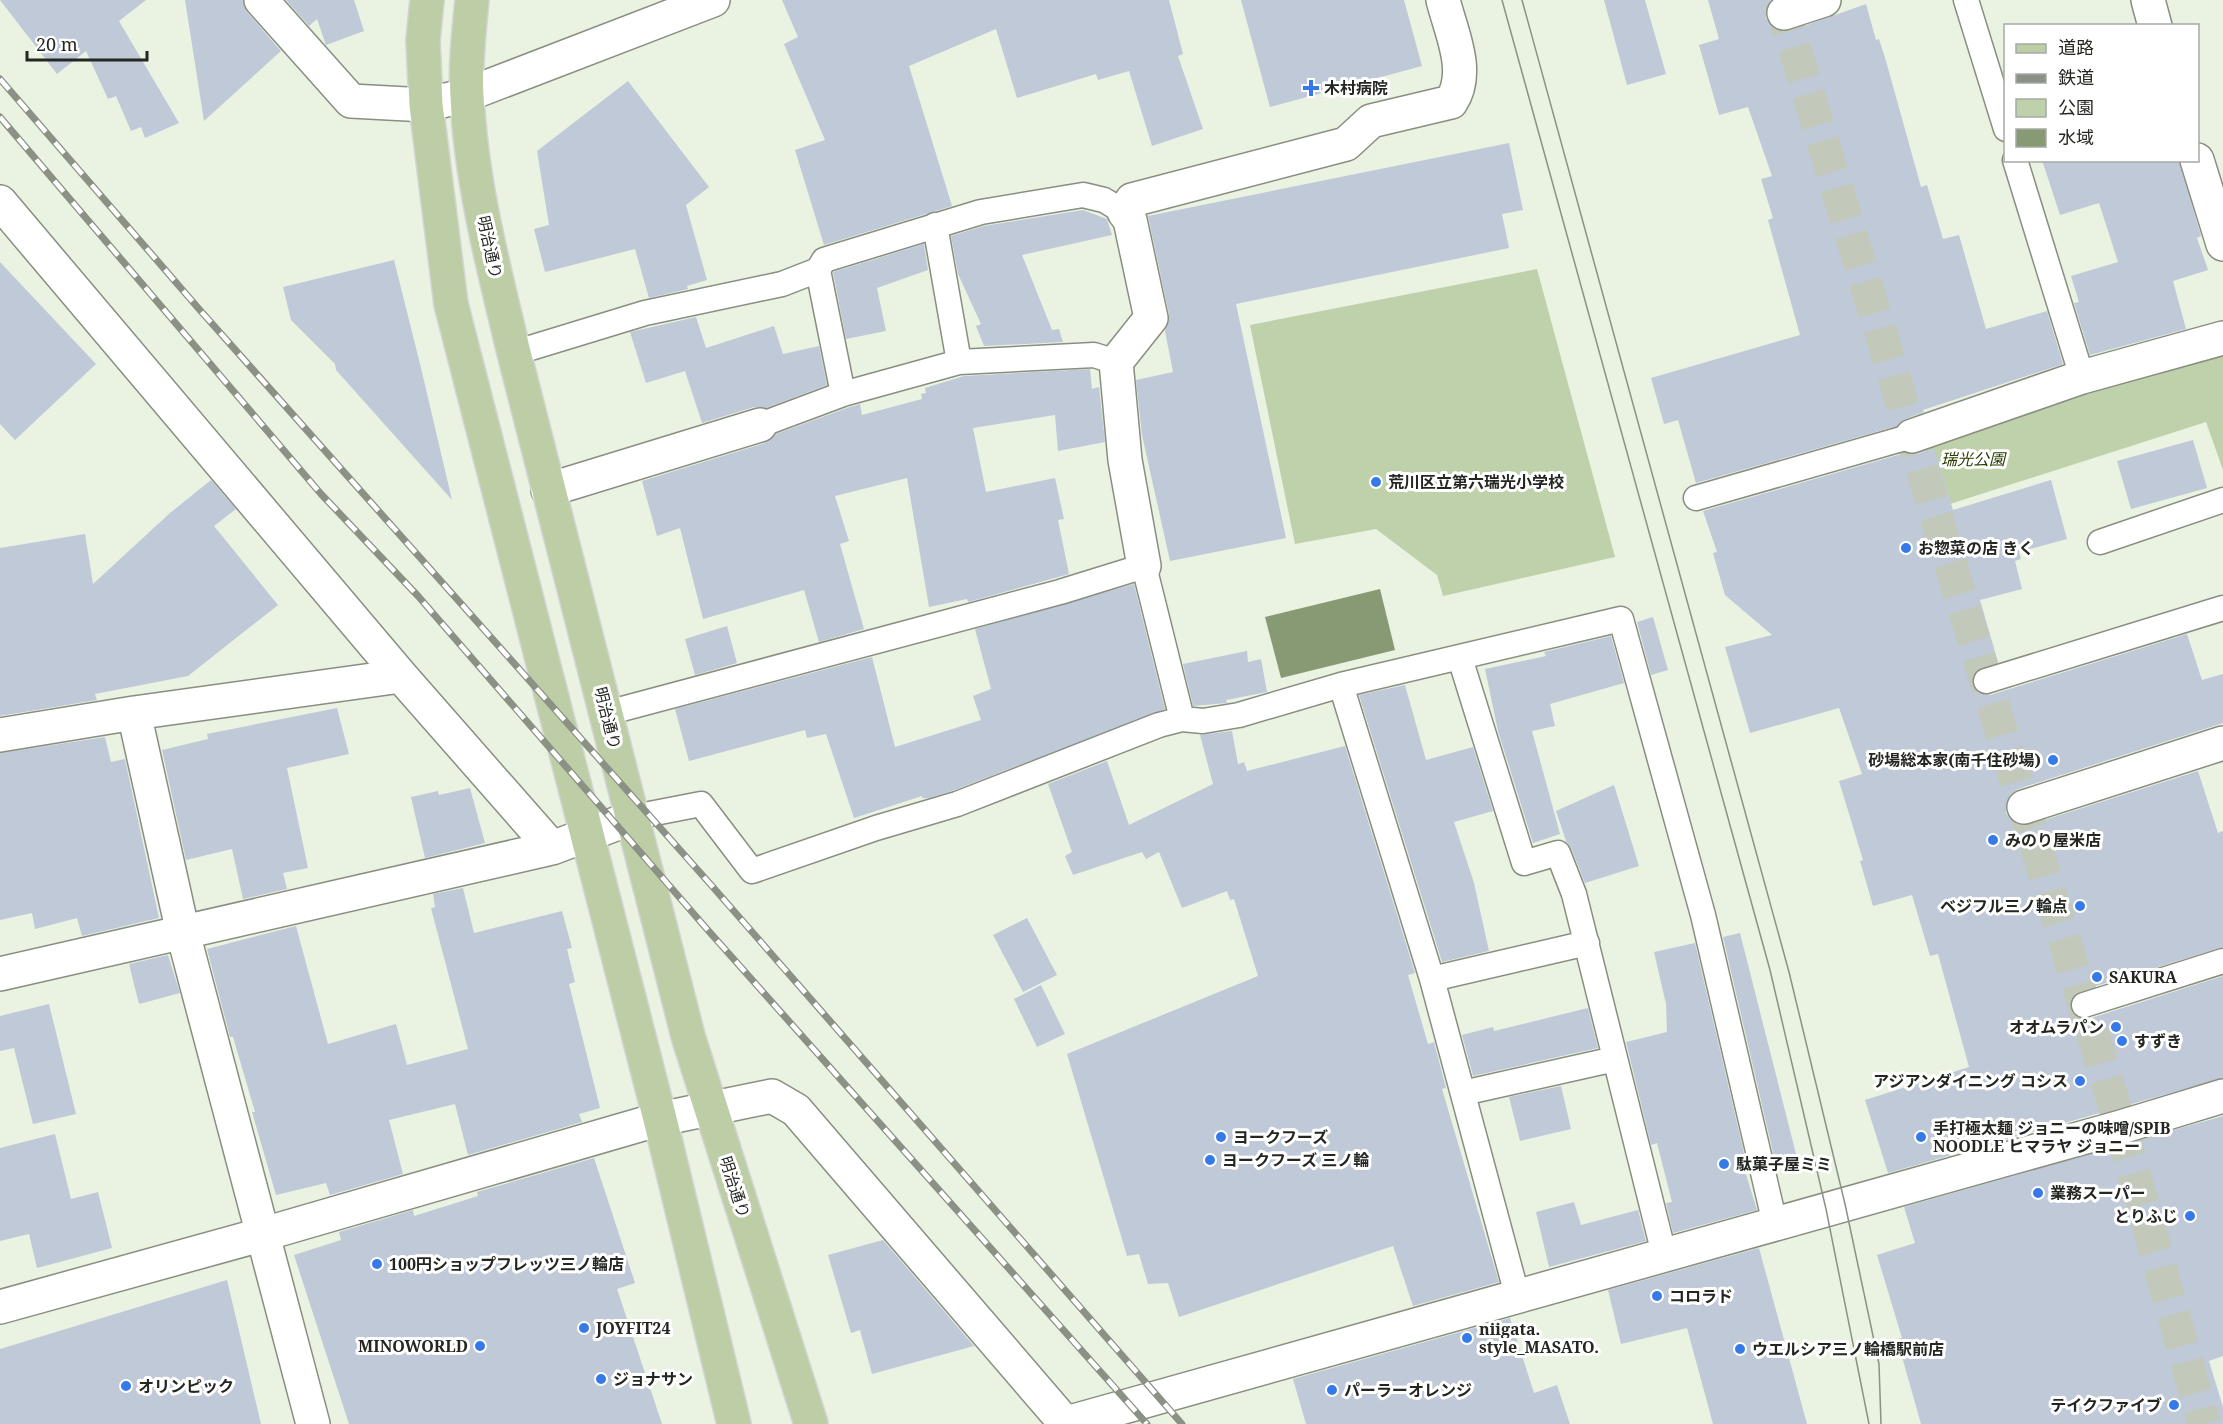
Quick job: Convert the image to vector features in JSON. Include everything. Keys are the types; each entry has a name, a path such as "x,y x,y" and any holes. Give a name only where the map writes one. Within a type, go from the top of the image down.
{"main road":[{"path":"427,0 423,40 426,105 451,304 660,1119 734,1424"},
{"name":"明治通り","path":"472,0 466,95 486,230 514,353 688,1036 811,1424"}],"street":[{"path":"261,0 351,101 426,105 466,95 713,0"},
{"path":"1144,566 1125,460 1116,362 1151,318 1132,227 1124,212 1132,201 1346,144 1371,122 1451,102 1459,91 1461,75 1443,0"},
{"path":"1784,13 1824,0"},
{"path":"2148,0 2154,24"},
{"path":"2198,162 2216,200 2223,244"},
{"path":"0,202 401,676 552,848"},
{"path":"1912,436 2082,377 2223,338"},
{"path":"548,490 760,425"},
{"path":"0,735 134,713 401,676"},
{"path":"134,713 183,933 313,1424"},
{"path":"2024,807 2223,743"},
{"path":"0,974 552,848 634,817"},
{"path":"0,1307 264,1234 660,1119 772,1096 796,1110 1065,1424 1517,1295 2121,1128 2223,1096"}],"lane":[{"path":"1966,0 2004,123"},
{"path":"2016,162 2082,377"},
{"path":"514,353 645,313 782,284 818,270 824,260 981,212 1083,195 1104,200 1124,212"},
{"path":"935,225 959,362"},
{"path":"818,270 843,394"},
{"path":"760,425 843,394 959,362 1094,355 1116,362"},
{"path":"1696,498 1912,436"},
{"path":"2100,542 2223,500"},
{"path":"607,713 1060,592 1144,566 1182,719"},
{"path":"1986,681 2223,608"},
{"path":"634,817 701,804 752,871 876,828 957,804 1182,719 1203,721 1239,715 1341,685 1621,619 1703,915 1775,1224"},
{"path":"1460,658 1524,863 1558,853 1574,894 1664,1254"},
{"path":"1341,685 1432,980 1517,1295"},
{"path":"1432,980 1587,943"},
{"path":"2084,1005 2223,961"},
{"path":"1463,1093 1614,1059"}],"green space":[{"path":"1537,269 1615,557 1443,596 1437,575 1376,529 1295,544 1250,325"},
{"name":"瑞光公園","path":"2223,348 2223,470 2206,422 1950,504 1928,436"}],"water":[{"path":"1380,589 1395,650 1281,678 1265,617"}],"building":[{"path":"0,0 146,0 119,21 179,123 145,138 141,127 131,131 116,96 108,99 86,51 57,74"},
{"path":"185,0 243,0 247,12 281,51 204,121"},
{"path":"286,0 354,0 364,31 326,45 317,19 309,26"},
{"path":"782,0 1169,0 1183,54 1178,56 1203,129 1152,146 1129,71 1098,80 1096,74 1017,98 996,29 909,66 952,206 824,245 795,150 825,140 784,44 798,37"},
{"path":"1241,0 1404,0 1422,66 1270,107"},
{"path":"1604,0 1645,0 1666,74 1627,85"},
{"path":"1708,0 1771,0 1766,9 1766,18 1772,27 1781,31 1790,31 1866,4 1876,40 1879,39 1886,61 1921,187 1927,185 1943,239 1959,235 1986,329 2047,311 2063,364 1923,410 1924,412 1905,419 1897,426 1696,483 1678,420 1664,424 1651,378 1800,335 1768,220 1773,218 1761,179 1772,176 1748,107 1719,115 1699,45 1719,39"},
{"path":"628,81 709,187 686,205 707,280 687,286 688,289 649,298 635,249 545,272 534,229 549,225 537,151"},
{"path":"1509,143 1523,210 1502,214 1509,248 1236,304 1286,538 1170,561 1142,435 1136,380 1173,372 1165,331 1169,314 1148,216"},
{"path":"2043,162 2180,162 2201,236 2197,238 2208,270 2173,281 2186,329 2090,355 2074,303 2079,302 2071,276 2118,262 2099,203 2060,215"},
{"path":"1083,210 1107,219 1112,235 1022,255 1052,330 1059,329 1063,342 984,346 976,326 981,324 958,274 951,236 984,226"},
{"path":"924,244 928,270 877,288 886,331 846,339 833,272"},
{"path":"394,260 452,500 336,370 335,364 291,320 283,287"},
{"path":"0,262 96,364 15,440 0,424"},
{"path":"696,317 706,348 774,326 783,354 819,346 827,385 766,408 754,407 702,423 685,371 646,383 630,332"},
{"path":"1090,369 1092,389 1099,387 1105,442 1058,451 1055,415 973,428 986,492 1055,478 1064,519 1058,520 1069,574 968,602 967,599 929,607 907,478 835,496 849,541 840,544 864,629 819,642 804,590 703,619 680,528 657,536 642,481 765,443 776,434 860,404 862,415 922,399 921,394 926,393 925,388 964,376"},
{"path":"2193,440 2207,488 2131,509 2117,461"},
{"path":"1934,448 1953,510 2051,480 2067,539 2019,552 2021,559 2015,561 2022,589 1980,600 1998,662 1975,672 1972,685 1977,692 1990,695 2187,634 2202,680 2223,674 2223,723 2018,789 2010,795 2006,804 2006,813 2012,821 2019,825 2029,825 2198,771 2218,833 2223,831 2223,947 2080,991 2073,996 2070,1009 2075,1016 2088,1019 2223,976 2223,1078 1888,1173 1865,1100 1969,1067 1938,954 1930,956 1912,895 1873,906 1860,861 1863,860 1839,781 1862,774 1839,708 1750,733 1725,647 1772,635 1725,595 1713,553 1717,552 1703,511 1905,453 1918,454"},
{"path":"211,480 236,509 214,526 278,605 188,676 95,694 97,700 0,716 0,548 85,534 93,584 170,513"},
{"path":"1134,584 1165,709 952,791 929,798 922,798 922,796 854,818 826,734 807,738 805,730 689,761 675,709 872,657 895,747 981,720 973,696 991,689 975,629"},
{"path":"1653,617 1668,670 1651,675 1637,622"},
{"path":"727,626 737,663 695,675 685,639"},
{"path":"1611,636 1624,683 1550,704 1555,726 1532,731 1560,834 1533,843 1498,731 1485,669 1546,656 1544,652"},
{"path":"1247,651 1248,662 1261,659 1267,692 1226,700 1227,703 1193,706 1183,664"},
{"path":"1405,685 1426,760 1473,747 1493,811 1454,822 1474,883 1489,951 1442,962 1359,695"},
{"path":"337,708 349,754 287,768 308,868 283,873 287,889 243,899 232,849 186,860 162,750 208,739 207,734"},
{"path":"1232,731 1238,764 1244,762 1247,771 1345,746 1415,973 1408,975 1428,1044 1434,1042 1446,1088 1442,1089 1499,1282 1413,1306 1393,1246 1179,1317 1168,1283 1148,1284 1139,1254 1127,1256 1067,1054 1258,976 1234,899 1230,900 1227,891 1182,908 1159,852 1146,859 1142,852 1073,875 1065,856 1072,852 1048,784 1107,761 1129,825 1213,784 1200,735"},
{"path":"105,737 111,762 125,759 159,918 82,936 77,918 35,929 32,913 0,920 0,753"},
{"path":"1614,785 1639,866 1585,883 1566,841 1556,811"},
{"path":"470,788 485,843 425,858 411,797 438,791 439,795"},
{"path":"463,888 474,933 562,911 572,948 567,949 575,982 569,984 600,1108 579,1114 582,1122 468,1155 455,1104 389,1120 403,1174 330,1195 326,1183 276,1195 252,1112 255,1112 233,1037 230,1037 207,949 296,926 328,1044 396,1024 407,1065 468,1049 431,908 435,907 433,894"},
{"path":"1027,918 1057,975 1023,992 993,935"},
{"path":"1740,933 1796,1154 1775,1161 1723,937"},
{"path":"1695,943 1748,1170 1745,1171 1757,1210 1673,1233 1666,1203 1672,1202 1657,1143 1651,1145 1626,1042 1667,1032 1666,1004 1654,952"},
{"path":"168,955 180,993 139,1004 129,964"},
{"path":"1041,985 1065,1034 1037,1047 1014,999"},
{"path":"49,1004 76,1114 33,1124 14,1048 0,1051 0,1016"},
{"path":"1588,1008 1598,1048 1473,1076 1462,1035 1493,1027 1494,1031"},
{"path":"1561,1086 1571,1129 1520,1141 1509,1097"},
{"path":"2223,1116 2223,1356 2209,1361 2223,1407 2223,1424 1921,1424 1897,1339 1902,1338 1877,1255 1915,1243 1904,1207"},
{"path":"55,1134 71,1199 98,1192 112,1248 37,1268 29,1234 0,1241 0,1148"},
{"name":"MINOWORLD","path":"594,1158 635,1283 617,1289 662,1424 349,1424 294,1255 341,1240 339,1232 413,1210 414,1216 478,1196 477,1192"},
{"path":"1574,1202 1581,1225 1638,1210 1646,1241 1549,1267 1536,1212"},
{"path":"883,1240 974,1346 872,1374 860,1330 851,1333 828,1255"},
{"name":"ウエルシア三ノ輪橋駅前店","path":"1759,1248 1807,1424 1713,1424 1687,1328 1621,1344 1608,1290"},
{"name":"オリンピック","path":"227,1280 261,1424 0,1424 0,1349"},
{"path":"1510,1318 1534,1393 1557,1385 1570,1424 1306,1424 1293,1379"}],"tunnel":[{"path":"1780,0 2121,1127 2204,1424"}],"tram line":[{"path":"1502,0 1770,970 1826,1209 1869,1424"},
{"path":"1522,0 1789,972 1845,1204 1879,1364 1881,1424"}],"railway":[{"path":"0,79 199,309 712,886 1182,1424"},
{"path":"0,117 321,494 418,596 706,928 1147,1424"}],"place":[{"name":"木村病院","path":"1311,88"},
{"name":"荒川区立第六瑞光小学校","path":"1376,482"},
{"name":"お惣菜の店 きく","path":"1906,548"},
{"name":"砂場総本家(南千住砂場)","path":"2053,760"},
{"name":"みのり屋米店","path":"1993,840"},
{"name":"ベジフル三ノ輪点","path":"2080,906"},
{"name":"SAKURA","path":"2097,977"},
{"name":"オオムラパン","path":"2116,1027"},
{"name":"すずき","path":"2122,1041"},
{"name":"アジアンダイニング コシス","path":"2080,1081"},
{"name":"ヨークフーズ","path":"1221,1137"},
{"name":"手打極太麺 ジョニーの味噌/SPIB NOODLE ヒマラヤ ジョニー","path":"1921,1137"},
{"name":"ヨークフーズ 三ノ輪","path":"1210,1160"},
{"name":"駄菓子屋ミミ","path":"1724,1164"},
{"name":"業務スーパー","path":"2038,1193"},
{"name":"とりふじ","path":"2190,1216"},
{"name":"100円ショップフレッツ三ノ輪店","path":"377,1264"},
{"name":"コロラド","path":"1657,1296"},
{"name":"JOYFIT24","path":"584,1328"},
{"name":"niigata. style_MASATO.","path":"1467,1338"},
{"name":"MINOWORLD","path":"480,1346"},
{"name":"ウエルシア三ノ輪橋駅前店","path":"1740,1349"},
{"name":"ジョナサン","path":"601,1379"},
{"name":"オリンピック","path":"126,1386"},
{"name":"パーラーオレンジ","path":"1332,1390"},
{"name":"テイクファイブ","path":"2174,1405"}]}
